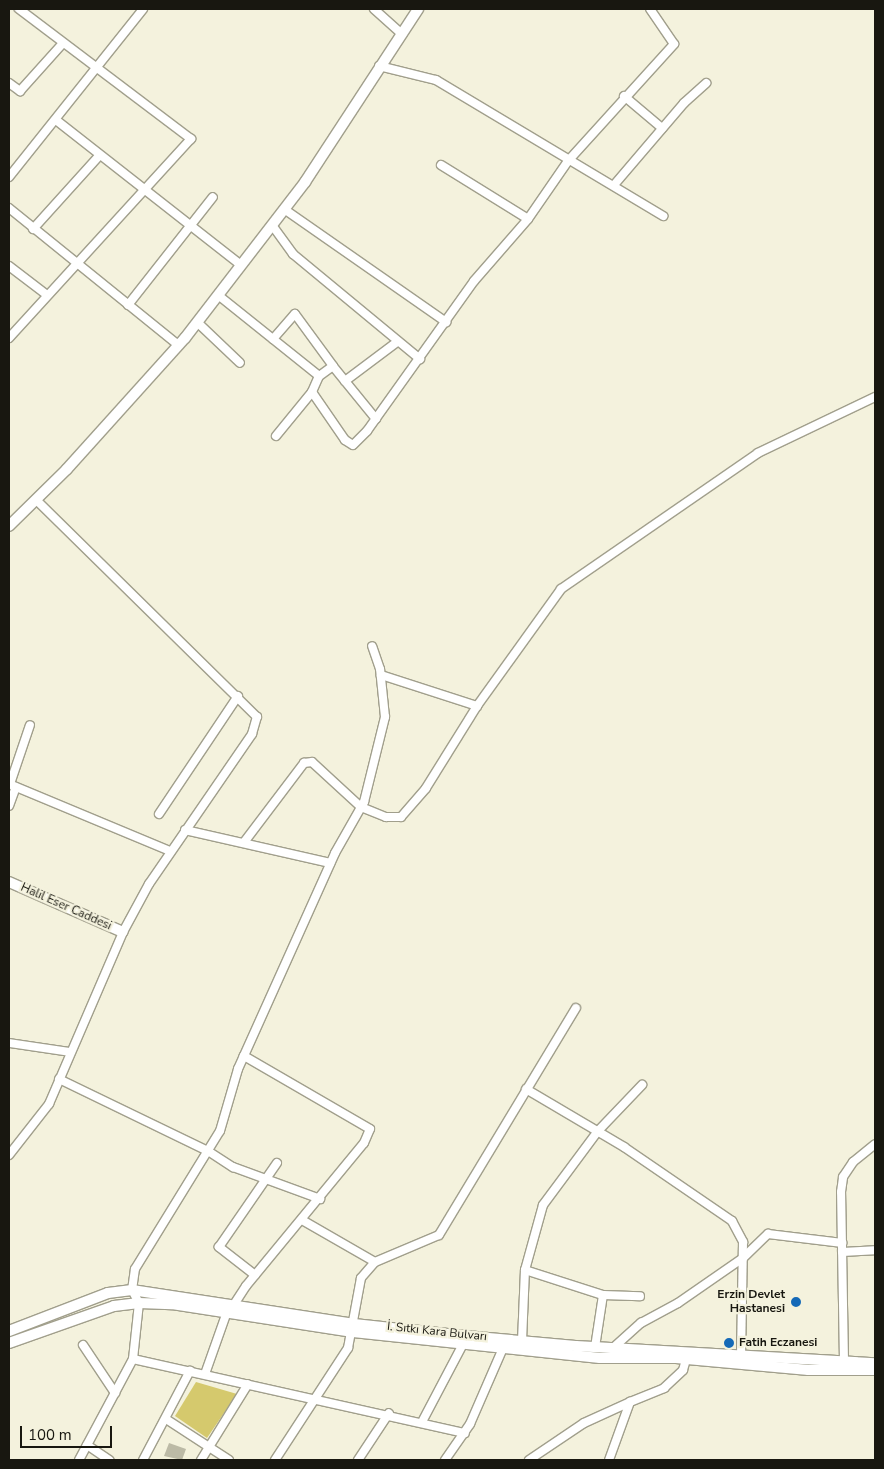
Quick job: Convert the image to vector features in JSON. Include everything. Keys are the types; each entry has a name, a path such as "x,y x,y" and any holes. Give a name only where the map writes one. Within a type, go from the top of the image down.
{"main road":[{"path":"9,526 36,500 197,322 284,209 418,9"},
{"name":"Halil Eser Caddesi","path":"9,882 123,932"},
{"name":"İ. Sıtkı Kara Bulvarı","path":"9,1331 108,1293 132,1290 230,1309 463,1344 600,1358 740,1355 875,1363"},
{"name":"İ. Sıtkı Kara Bulvarı","path":"9,1343 114,1306 139,1303 230,1309"},
{"name":"İ. Sıtkı Kara Bulvarı","path":"353,1328 613,1348 808,1370 875,1370"}],"street":[{"path":"9,338 191,139 96,70 92,62 19,9"},
{"path":"10,174 56,120 143,9"},
{"path":"374,9 401,33"},
{"path":"312,392 345,440 352,444 376,419 446,322 528,219 568,161 624,96 674,44 650,9"},
{"path":"9,83 20,92 64,43"},
{"path":"379,66 436,80 568,161 614,185 662,216"},
{"path":"614,185 662,128 706,83"},
{"path":"624,96 662,128"},
{"path":"56,120 99,156 241,265"},
{"path":"33,229 99,156"},
{"path":"441,165 528,219"},
{"path":"128,305 213,197"},
{"path":"9,208 76,264 178,344"},
{"path":"284,209 446,322"},
{"path":"272,224 293,254 397,342 420,359"},
{"path":"9,266 47,295"},
{"path":"218,295 318,376"},
{"path":"274,339 295,314 333,366 376,419"},
{"path":"197,322 240,363"},
{"path":"345,380 397,342"},
{"path":"276,436 312,392 318,376 333,366"},
{"path":"245,841 304,764 318,764 361,807 386,817 401,817 426,788 477,706 561,588 758,453 875,397"},
{"path":"9,1155 50,1104 70,1052 123,932 170,851 252,734 256,717 238,696 36,500"},
{"path":"80,1460 133,1359 139,1303 132,1290 135,1269 220,1132 244,1056 330,863 361,807 378,758 385,717 381,675 372,646"},
{"path":"381,675 477,706"},
{"path":"159,814 238,696"},
{"path":"9,806 12,785 30,724"},
{"path":"12,785 170,851"},
{"path":"185,830 245,841 330,863"},
{"path":"274,1460 318,1400 343,1358 353,1328 361,1278 374,1262 439,1235 576,1008"},
{"path":"9,1043 70,1052"},
{"path":"205,1374 230,1309 255,1275 320,1199 364,1143 370,1129 244,1056"},
{"path":"59,1079 208,1150 214,1158 320,1199"},
{"path":"522,1341 524,1270 533,1234 550,1191 598,1131 642,1085"},
{"path":"526,1088 598,1131 732,1221 743,1242 740,1355"},
{"path":"844,1361 843,1176 875,1144"},
{"path":"255,1275 219,1247 268,1180 277,1163"},
{"path":"302,1220 374,1262"},
{"path":"613,1348 641,1323 678,1303 743,1258 768,1234 842,1248 875,1250"},
{"path":"524,1270 603,1295 640,1296"},
{"path":"595,1347 603,1295"},
{"path":"423,1420 463,1344"},
{"path":"83,1345 115,1393"},
{"path":"445,1460 465,1433 504,1348"},
{"path":"529,1460 584,1423 664,1388 683,1370 687,1356"},
{"path":"133,1359 318,1400 423,1420 465,1433"},
{"path":"143,1460 190,1371"},
{"path":"201,1460 248,1384"},
{"path":"609,1460 630,1402"},
{"path":"358,1460 388,1414"},
{"path":"166,1419 229,1460"},
{"path":"87,1445 109,1460"}],"shaded area":[{"path":"196,1382 237,1394 207,1438 175,1416"}],"building":[{"path":"169,1443 186,1449 182,1460 164,1456"}],"place":[{"name":"Erzin Devlet Hastanesi","path":"796,1302"},
{"name":"Fatih Eczanesi","path":"729,1343"}]}
